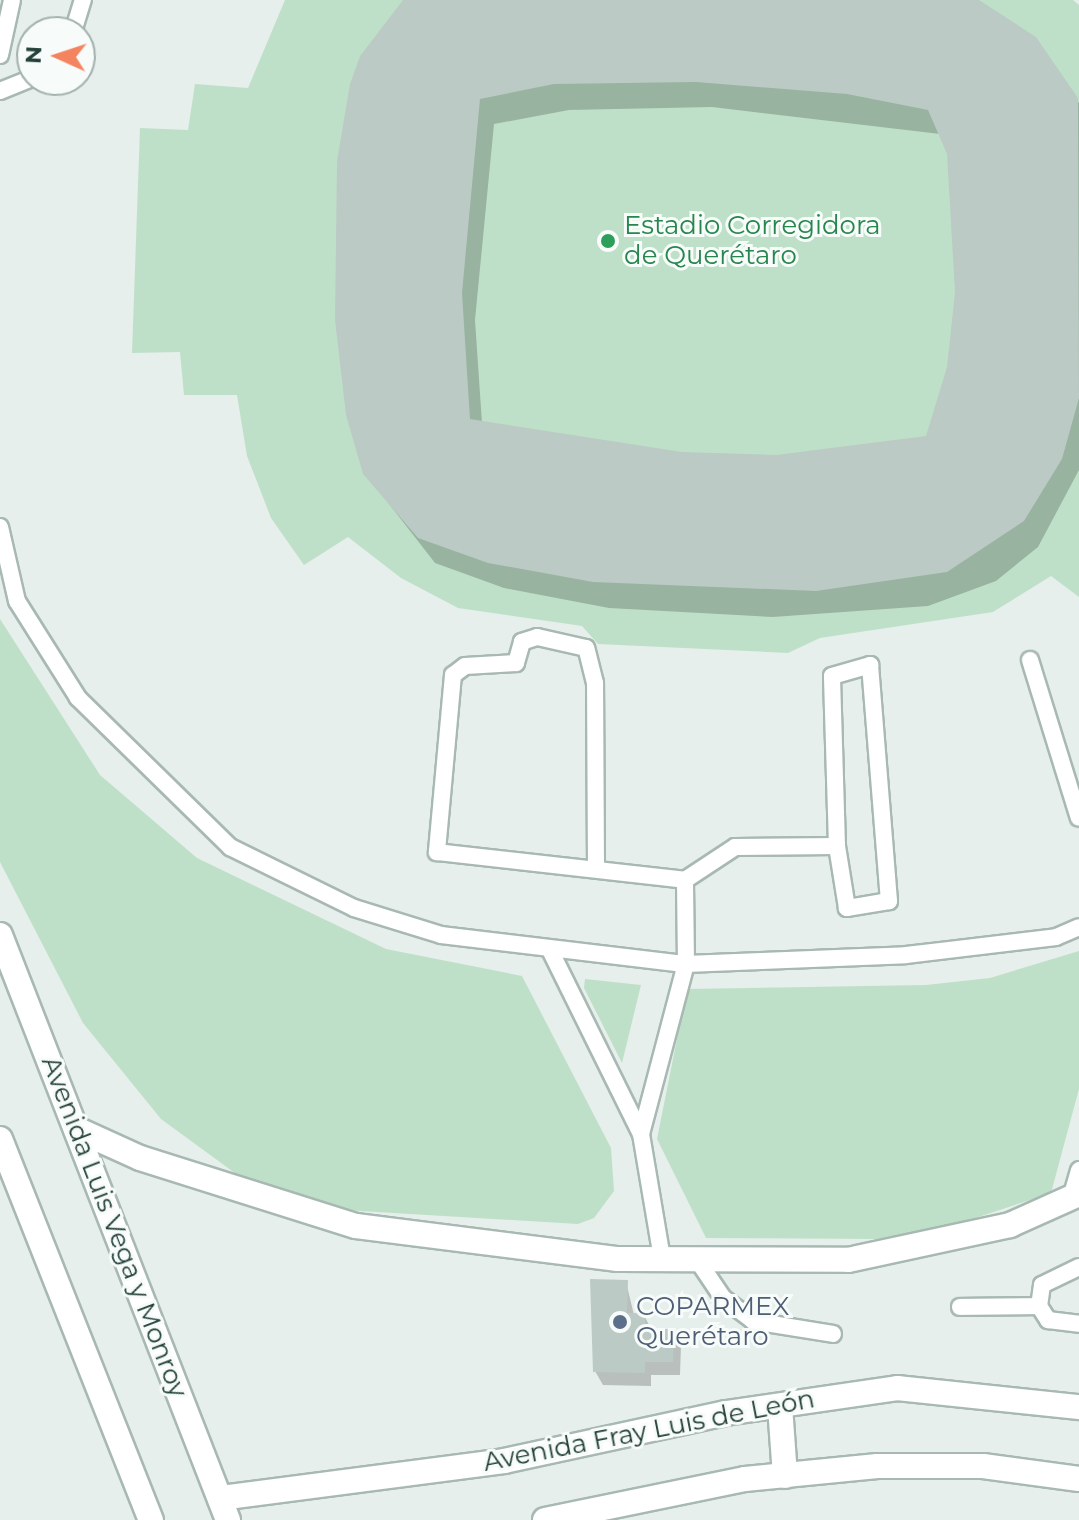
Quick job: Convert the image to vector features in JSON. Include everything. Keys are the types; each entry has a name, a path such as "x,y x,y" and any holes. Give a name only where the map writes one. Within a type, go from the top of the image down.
{"main road":[{"name":"Avenida Luis Vega y Monroy","path":"0,935 224,1509"},
{"path":"76,1129 140,1158 356,1226 451,1243 662,1258 848,1260 923,1248 1010,1225 1075,1196"},
{"path":"0,1139 151,1520"},
{"name":"Avenida Fray Luis de León","path":"224,1509 504,1461 780,1406 897,1388 1079,1407"},
{"path":"780,1406 785,1476"},
{"path":"545,1520 785,1476 983,1466 1079,1479"}],"lane":[{"path":"0,55 12,0"},
{"path":"0,527 17,601 78,698 230,847 354,908 441,935 551,952 686,964 906,955 1056,937 1079,927"},
{"path":"596,867 595,683 586,648 537,637 522,642 516,663 465,666 453,675 437,852 596,867 685,880 735,847 837,846"},
{"path":"1030,660 1079,818"},
{"path":"870,665 885,905 841,902 837,846 832,676 870,665"},
{"path":"641,1134 686,964 685,880"},
{"path":"551,952 641,1134 662,1258"},
{"path":"1075,1196 1079,1170"},
{"path":"696,1258 723,1298 753,1321 833,1334"},
{"path":"1079,1267 1042,1285 1039,1306 1048,1320 1079,1324"},
{"path":"960,1307 1039,1306"}],"green space":[{"name":"Estadio Corregidora de Querétaro","path":"285,0 1073,0 1079,5 1079,597 1051,576 993,612 820,638 788,653 598,644 582,626 458,608 401,578 348,537 304,565 271,518 247,456 237,395 184,395 180,352 132,353 140,128 188,130 195,84 248,88"},
{"path":"0,619 100,775 197,858 386,949 522,976 611,1148 614,1191 594,1218 578,1224 344,1210 243,1179 161,1119 83,1023 0,862"},
{"path":"1079,951 1079,1089 1051,1193 957,1224 878,1239 706,1238 657,1139 687,989 926,985 990,978"},
{"path":"585,979 641,985 622,1063 584,988"}],"building":[{"path":"403,0 979,0 1036,37 1078,98 1079,398 1062,459 1024,521 947,572 816,591 593,582 488,563 418,538 363,474 346,415 335,320 337,161 350,84 360,56","holes":["696,82 847,94 928,110 947,154 955,292 947,367 926,436 776,455 682,452 470,419 462,293 480,99 554,84"]},
{"name":"COPARMEX Querétaro","path":"590,1279 628,1280 627,1313 645,1313 645,1329 674,1329 673,1362 645,1362 645,1373 593,1372"}],"place":[{"name":"Estadio Corregidora de Querétaro","path":"608,241"},
{"name":"COPARMEX Querétaro","path":"620,1322"}]}
